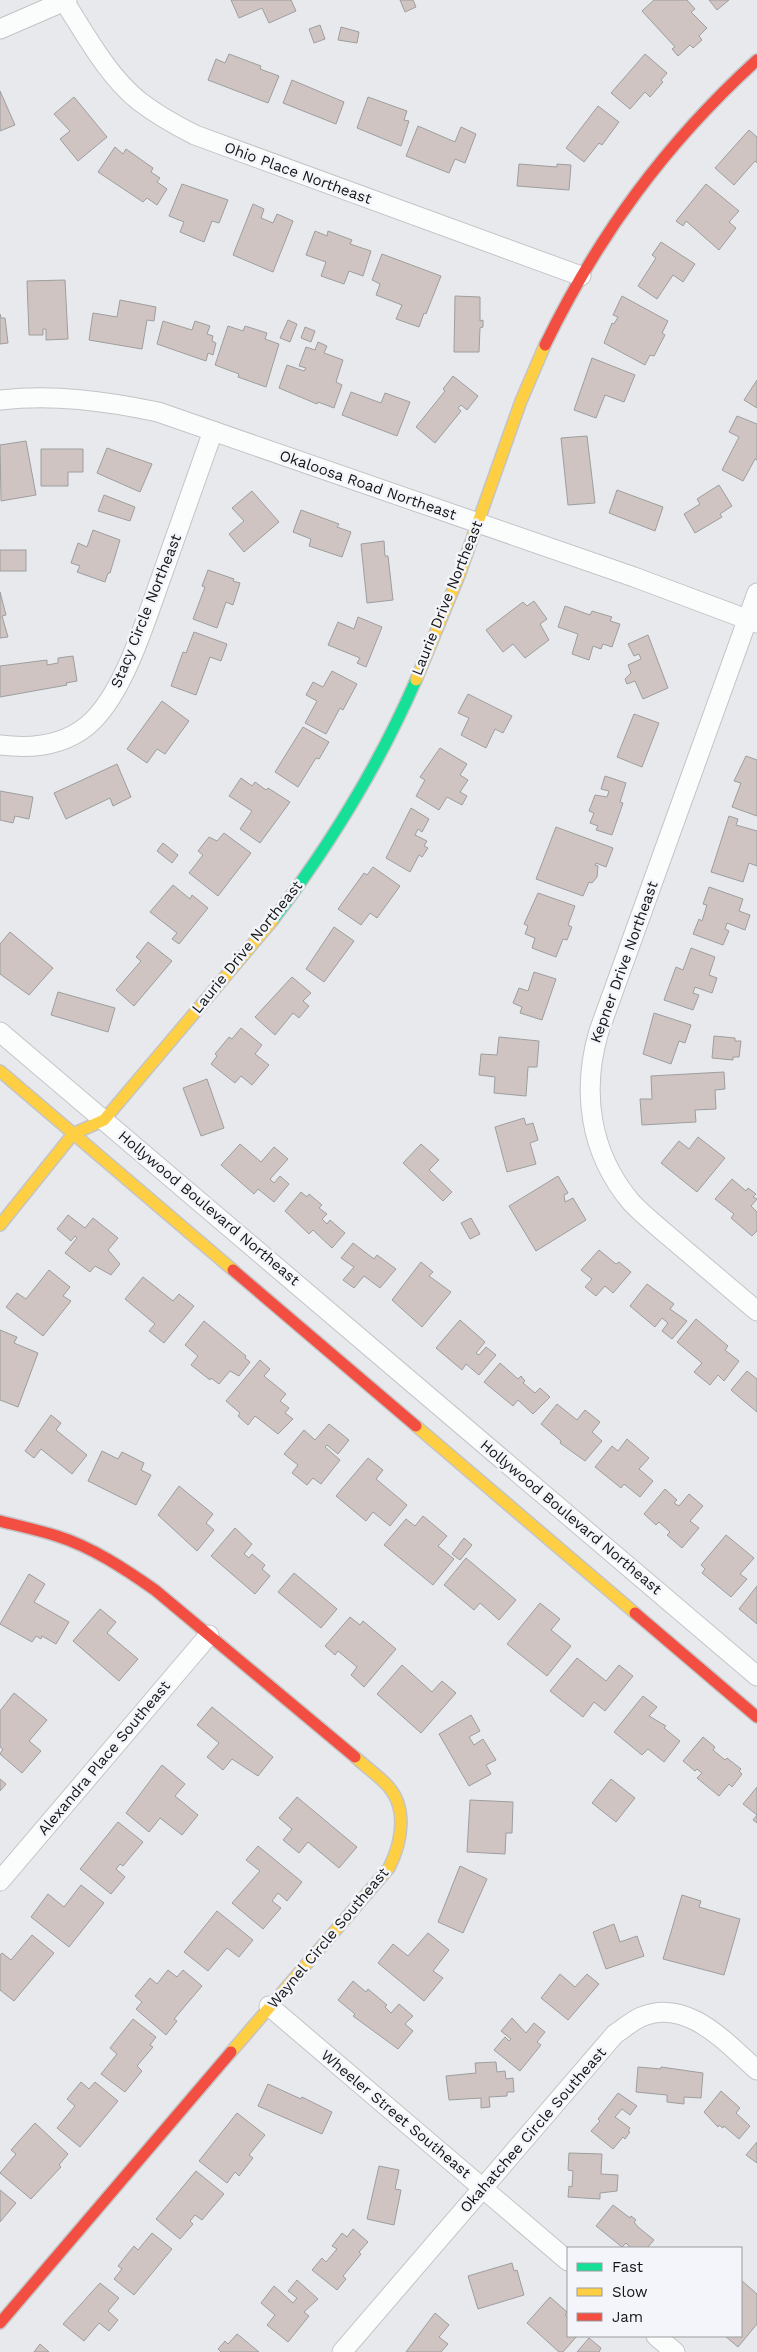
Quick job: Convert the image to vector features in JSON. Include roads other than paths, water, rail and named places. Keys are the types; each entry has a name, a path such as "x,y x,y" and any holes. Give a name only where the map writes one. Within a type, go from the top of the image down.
{"street":[{"path":"0,29 66,1"},
{"name":"Ohio Place Northeast","path":"66,1 120,81 138,100 167,121 195,135 581,276"},
{"name":"Laurie Drive Northeast","path":"104,1120 286,903 343,819 388,742 428,652 540,355 581,276 614,222 664,156 708,106 757,60"},
{"name":"Okaloosa Road Northeast","path":"0,400 30,397 62,397 110,402 158,412 478,523 752,621"},
{"name":"Stacy Circle Northeast","path":"0,745 35,747 69,736 86,726 109,702 122,678 150,608 213,431"},
{"name":"Kepner Drive Northeast","path":"757,593 752,621 599,1031 592,1052 588,1088 590,1111 599,1149 611,1174 632,1202 757,1311"},
{"name":"Hollywood Boulevard Northeast","path":"0,1032 757,1676"},
{"name":"Hollywood Boulevard Northeast","path":"0,1072 757,1717"},
{"path":"0,1226 73,1134 104,1120"},
{"path":"396,1410 417,1386"},
{"name":"Waynel Circle Southeast","path":"0,1522 58,1536 98,1554 155,1590 387,1784 396,1798 399,1808 401,1835 399,1850 389,1868 0,2323"},
{"name":"Alexandra Place Southeast","path":"0,1881 209,1635"},
{"path":"703,1672 724,1648"},
{"name":"Wheeler Street Southeast","path":"270,2006 567,2260"},
{"name":"Okahatchee Circle Southeast","path":"342,2352 615,2034 641,2017 672,2013 685,2015 702,2023 757,2070"},
{"path":"657,2337 675,2352"}]}
